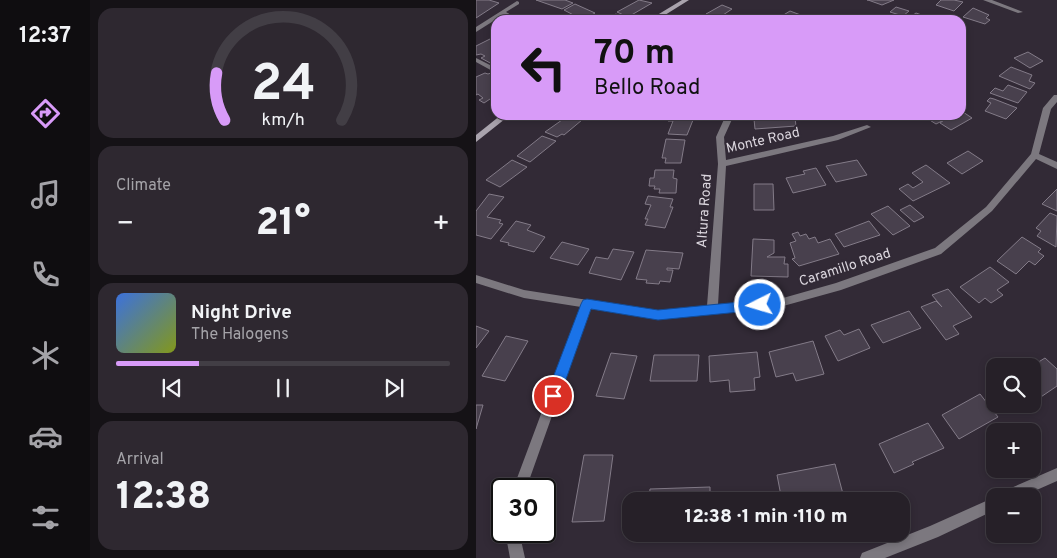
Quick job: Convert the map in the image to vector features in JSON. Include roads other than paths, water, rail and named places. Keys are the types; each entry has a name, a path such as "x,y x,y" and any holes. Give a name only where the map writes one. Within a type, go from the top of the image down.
{"main road":[{"path":"660,15 686,0"},
{"path":"476,139 500,120"}],"street":[{"path":"986,0 1020,12"},
{"path":"1057,97 1048,108 1035,155 1057,166"},
{"name":"Altura Road","path":"712,310 722,164 720,137 728,120"},
{"name":"Monte Road","path":"722,164 835,138 867,126"},
{"name":"Caramillo Road","path":"476,279 524,294 658,315 785,301 836,287 938,251 989,209 1035,155"},
{"path":"523,478 587,304"},
{"path":"1026,488 1057,474"},
{"path":"867,558 933,532 986,507"},
{"path":"514,543 518,558"}],"lane":[{"path":"499,15 517,3"},
{"path":"502,13 506,15"},
{"path":"476,30 491,20"},
{"path":"476,60 491,68"}]}
